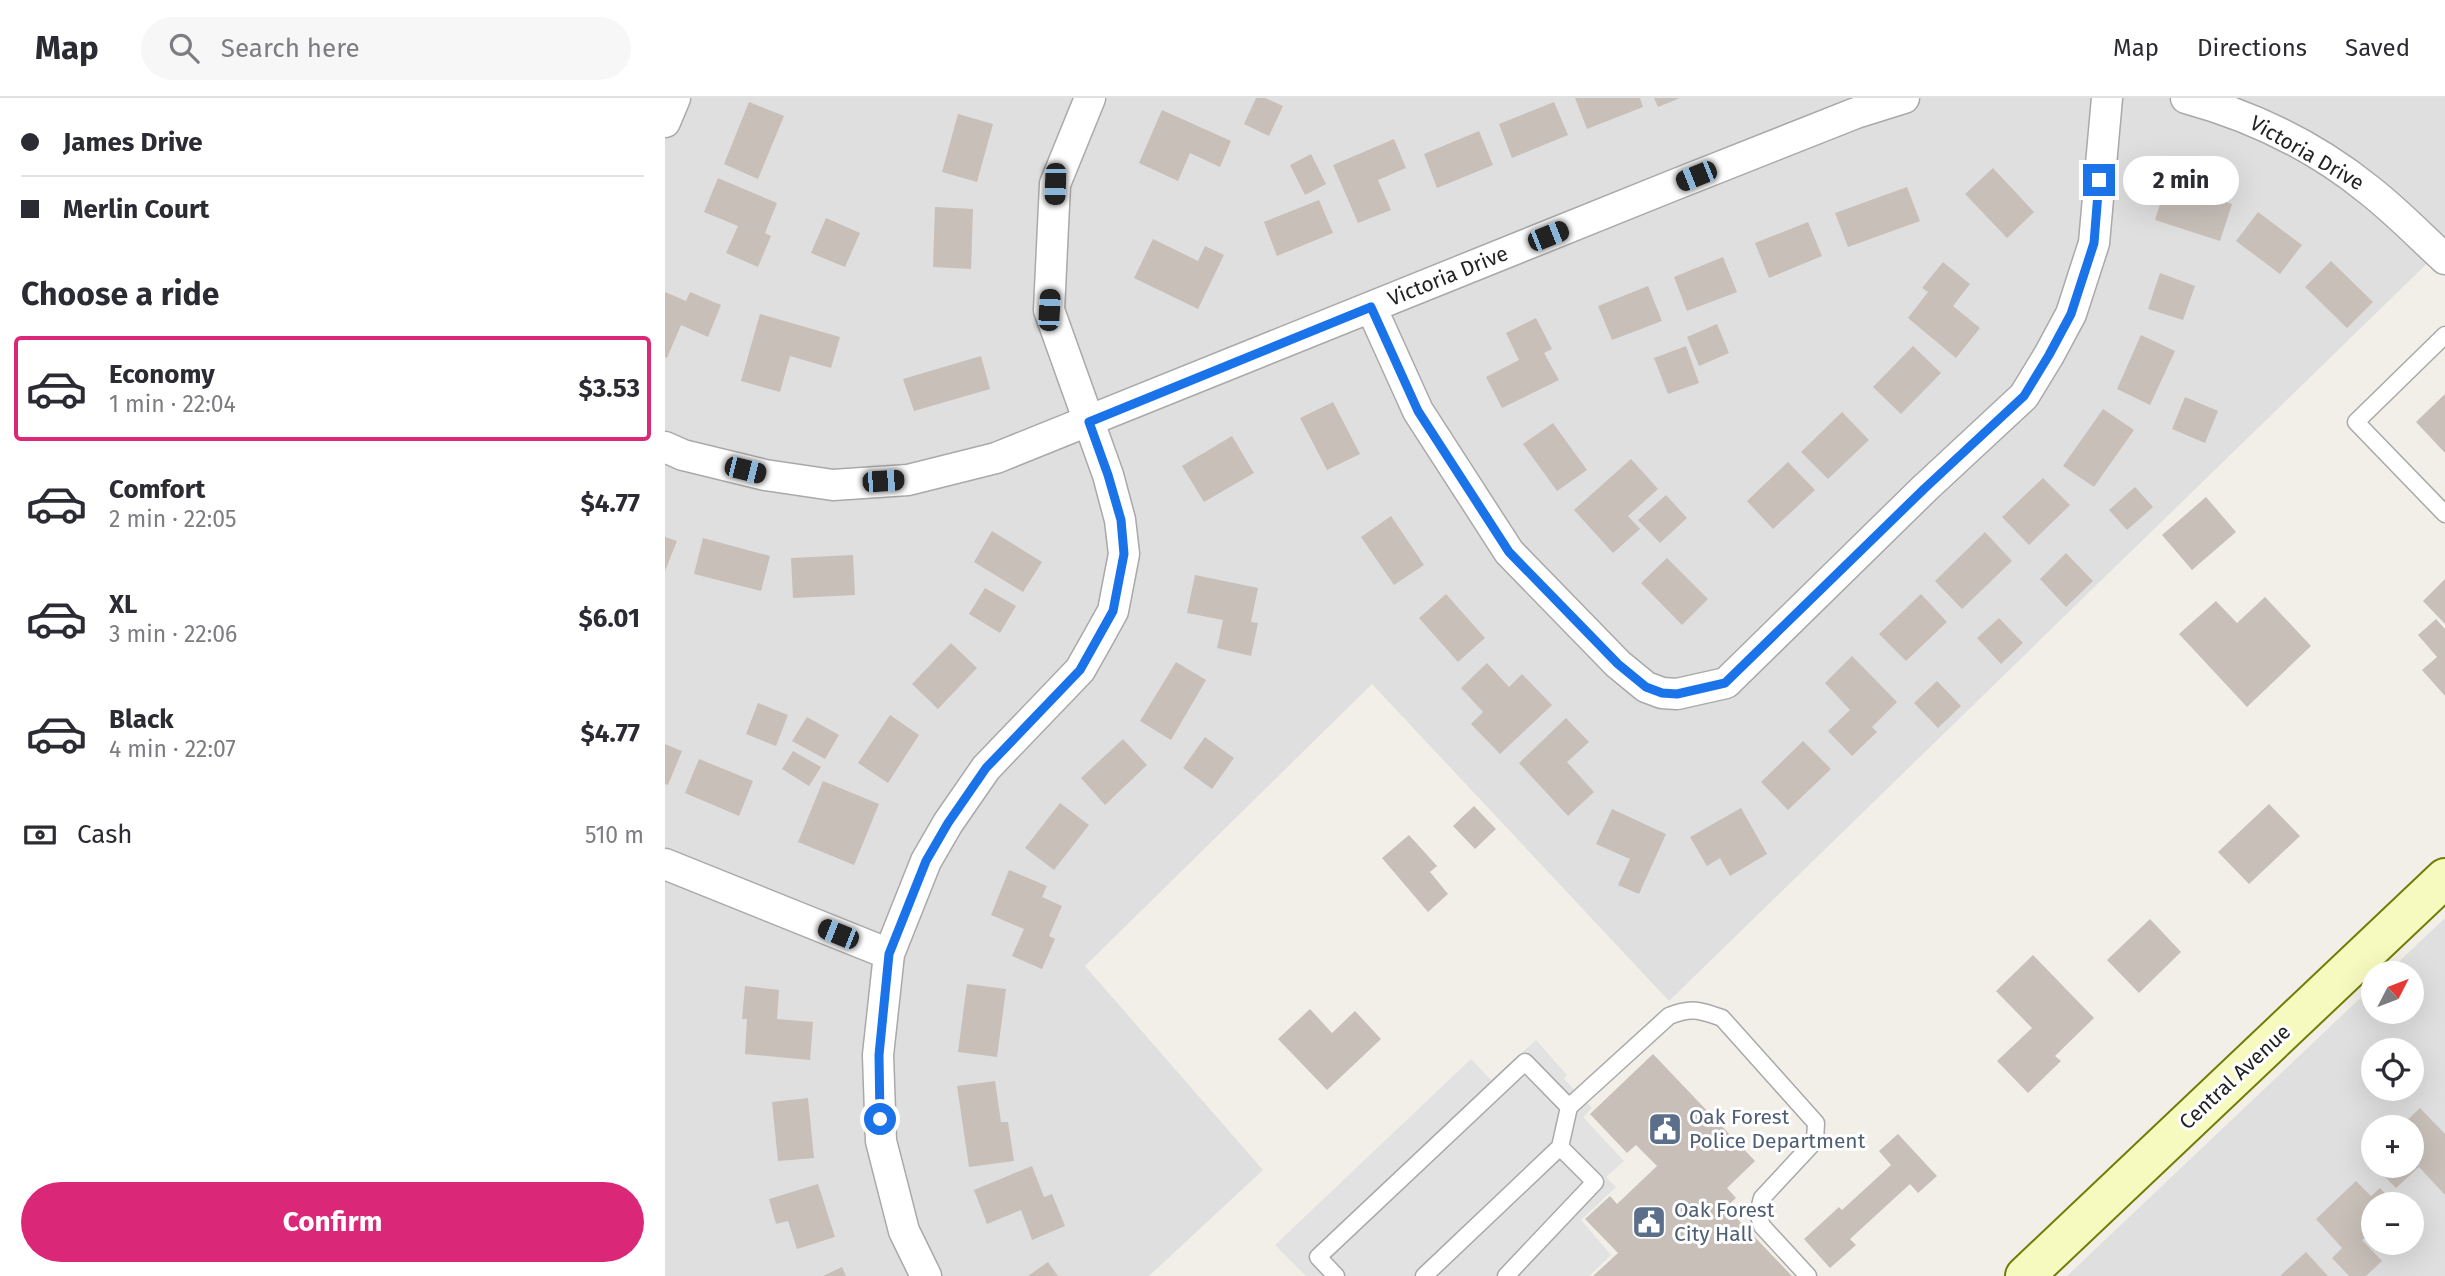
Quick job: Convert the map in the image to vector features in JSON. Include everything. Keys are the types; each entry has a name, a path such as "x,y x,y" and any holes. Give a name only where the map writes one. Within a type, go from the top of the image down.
{"street":[{"path":"665,122 675,98"},
{"path":"926,1276 904,1231 881,1141 879,1055 889,954 926,861 948,823 986,768 1080,670 1113,611 1124,554 1121,520 1108,475 1049,310 1055,184 1090,98"},
{"name":"Victoria Drive","path":"665,447 683,455 765,475 833,485 908,480 996,458 1856,113 1904,98"},
{"path":"1371,307 1418,411 1509,552 1618,664 1646,687 1662,693 1677,694 1725,683 1924,489 2024,396 2071,314 2094,243 2107,98"},
{"name":"Victoria Drive","path":"2186,98 2228,110 2279,133 2318,155 2369,189 2445,259"},
{"path":"665,864 889,954"},
{"name":"Central Avenue","path":"2025,1276 2445,878"}],"lane":[{"path":"2445,335 2356,422 2445,514"},
{"path":"1424,1276 1560,1147 1569,1107 1669,1016 1685,1010 1702,1011 1722,1018 1817,1123 1815,1141 1762,1198 1758,1213 1762,1226 1808,1276"},
{"path":"1336,1276 1318,1257 1525,1062 1569,1107"},
{"path":"1506,1276 1595,1182 1560,1147"}],"shaded area":[{"path":"665,98 2445,98 2445,246 1669,1001 1372,684 1085,966 1263,1170 1149,1276 665,1276"},
{"path":"2445,918 2445,1276 2067,1276 2361,997 2361,1024 2424,1024 2424,961 2400,961"},
{"path":"1536,1040 1567,1075 1564,1079 1592,1108 1583,1117 1624,1161 1606,1177 1616,1187 1581,1220 1611,1255 1589,1276 1306,1276 1275,1245 1471,1059 1491,1080"}],"building":[{"path":"1256,98 1265,98 1283,106 1269,136 1244,124"},
{"path":"1575,98 1640,98 1643,107 1587,129"},
{"path":"1654,98 1680,98 1658,107"},
{"path":"749,102 784,116 758,179 724,164"},
{"path":"1554,102 1568,135 1512,158 1499,124"},
{"path":"1162,110 1231,141 1220,167 1190,153 1178,181 1139,163"},
{"path":"958,114 993,124 977,182 942,172"},
{"path":"1479,131 1493,165 1437,188 1424,154"},
{"path":"1394,139 1406,168 1378,180 1391,210 1358,223 1333,165"},
{"path":"1311,154 1326,184 1305,195 1290,165"},
{"path":"1993,168 2034,212 2007,238 1965,194"},
{"path":"718,178 777,203 765,233 771,236 758,267 726,253 738,226 704,212"},
{"path":"2167,182 2232,204 2220,241 2155,220"},
{"path":"1907,187 1920,221 1848,247 1835,213"},
{"path":"1319,200 1333,233 1277,256 1264,222"},
{"path":"935,207 973,209 971,269 933,267"},
{"path":"2258,212 2302,245 2280,274 2236,241"},
{"path":"826,218 860,233 845,267 811,253"},
{"path":"1808,222 1822,256 1769,278 1755,243"},
{"path":"1153,239 1198,261 1205,246 1224,255 1198,309 1134,278"},
{"path":"1723,257 1737,292 1687,311 1674,277"},
{"path":"2331,261 2373,302 2347,328 2305,287"},
{"path":"1943,262 1970,284 1953,306 1980,328 1956,358 1908,318 1928,292 1922,288"},
{"path":"2160,273 2195,286 2183,320 2148,309"},
{"path":"1648,286 1662,321 1612,340 1598,306"},
{"path":"665,292 686,301 690,292 721,305 708,337 681,325 667,358 665,357"},
{"path":"760,314 840,337 831,368 790,356 780,392 741,381"},
{"path":"1536,318 1552,349 1544,353 1559,380 1502,408 1486,377 1519,360 1506,333"},
{"path":"1717,324 1729,353 1699,366 1687,337"},
{"path":"2141,335 2175,351 2150,405 2117,389"},
{"path":"1686,346 1699,383 1668,394 1654,358"},
{"path":"1913,346 1941,373 1901,414 1873,387"},
{"path":"981,356 990,389 914,411 903,379"},
{"path":"2445,394 2445,453 2416,422"},
{"path":"2185,397 2218,411 2205,443 2172,429"},
{"path":"1333,402 1360,454 1327,470 1300,418"},
{"path":"2103,409 2134,430 2094,487 2063,466"},
{"path":"1842,412 1869,440 1828,479 1801,452"},
{"path":"1553,423 1587,470 1557,491 1523,444"},
{"path":"1232,436 1254,473 1204,502 1182,466"},
{"path":"1631,459 1658,489 1628,516 1640,529 1613,553 1574,510"},
{"path":"1788,462 1815,490 1773,529 1747,501"},
{"path":"2043,478 2070,505 2029,545 2002,517"},
{"path":"2135,487 2153,507 2127,530 2109,510"},
{"path":"1666,495 1687,518 1660,543 1638,520"},
{"path":"2206,497 2236,532 2192,570 2162,535"},
{"path":"1391,516 1424,565 1394,585 1361,537"},
{"path":"992,531 1042,562 1023,592 974,562"},
{"path":"1985,532 2012,561 1962,609 1935,581"},
{"path":"665,537 677,541 665,571"},
{"path":"703,538 770,556 761,591 694,574"},
{"path":"2066,553 2093,581 2066,607 2040,579"},
{"path":"853,555 855,595 793,598 791,558"},
{"path":"1667,558 1708,599 1682,625 1641,583"},
{"path":"1195,575 1258,588 1251,622 1258,623 1251,656 1217,648 1223,620 1187,613"},
{"path":"2445,579 2445,624 2423,601"},
{"path":"985,588 1016,606 1000,633 969,614"},
{"path":"1446,594 1485,638 1458,662 1419,618"},
{"path":"1921,594 1947,622 1906,661 1879,634"},
{"path":"2265,597 2311,646 2247,707 2179,634 2216,601 2237,623"},
{"path":"1999,618 2023,643 2001,664 1977,638"},
{"path":"2436,619 2445,629 2445,696 2422,670 2437,657 2418,635"},
{"path":"951,643 977,668 938,709 912,684"},
{"path":"1852,656 1897,702 1872,727 1877,732 1852,756 1828,731 1850,710 1825,683"},
{"path":"1176,662 1206,680 1171,740 1140,721"},
{"path":"1487,663 1509,687 1522,674 1552,705 1500,754 1471,724 1483,712 1461,688"},
{"path":"1937,681 1961,706 1938,728 1914,703"},
{"path":"758,703 788,715 776,746 746,734"},
{"path":"890,715 919,735 888,783 858,763"},
{"path":"807,717 839,735 825,759 792,741"},
{"path":"1566,718 1589,742 1567,762 1594,792 1568,816 1519,763"},
{"path":"1205,737 1234,758 1212,789 1183,768"},
{"path":"1123,739 1147,765 1105,805 1081,778"},
{"path":"1803,741 1831,769 1788,810 1761,782"},
{"path":"665,744 682,751 668,785 665,784"},
{"path":"793,751 821,767 809,786 782,769"},
{"path":"699,759 753,781 739,816 685,793"},
{"path":"823,781 879,804 854,865 798,842"},
{"path":"1060,803 1089,825 1054,870 1025,848"},
{"path":"2269,804 2300,836 2249,884 2218,852"},
{"path":"1474,806 1496,829 1475,849 1453,826"},
{"path":"1741,808 1767,854 1730,876 1720,858 1707,866 1690,837"},
{"path":"1612,809 1666,834 1639,894 1618,885 1630,859 1596,844"},
{"path":"1409,835 1437,866 1430,872 1448,894 1428,912 1382,858"},
{"path":"1009,870 1047,886 1042,897 1062,906 1049,936 1055,939 1042,969 1012,956 1024,929 991,915"},
{"path":"2150,919 2181,952 2139,993 2107,960"},
{"path":"2033,955 2094,1018 2055,1056 2061,1061 2028,1093 1997,1061 2032,1028 1996,991"},
{"path":"967,984 1006,989 997,1057 958,1052"},
{"path":"745,986 779,990 777,1019 813,1022 810,1060 745,1054 747,1019 742,1019"},
{"path":"1310,1009 1332,1033 1355,1011 1381,1039 1327,1090 1278,1039"},
{"path":"1653,1054 1755,1161 1727,1188 1736,1198 1726,1207 1792,1276 1593,1276 1618,1253 1585,1219 1610,1196 1617,1204 1657,1166 1636,1145 1627,1153 1590,1114"},
{"path":"995,1081 1001,1122 1008,1122 1014,1161 969,1167 957,1086"},
{"path":"808,1098 814,1158 778,1161 772,1102"},
{"path":"2420,1108 2445,1134 2445,1195 2424,1172 2424,1115 2413,1115"},
{"path":"1898,1134 1937,1176 1918,1193 1910,1184 1850,1239 1856,1245 1830,1268 1804,1239 1839,1207 1842,1210 1891,1165 1879,1151"},
{"path":"1032,1166 1044,1197 1052,1194 1065,1226 1032,1240 1021,1210 987,1224 974,1190"},
{"path":"2386,1178 2407,1178 2396,1188"},
{"path":"2356,1181 2367,1192 2361,1192 2361,1255 2376,1255 2382,1261 2366,1276 2349,1276 2332,1258 2342,1248 2316,1219"},
{"path":"818,1184 835,1237 797,1249 788,1221 776,1224 769,1199"},
{"path":"2306,1252 2328,1276 2280,1276"},
{"path":"1048,1262 1058,1276 1028,1276"},
{"path":"842,1267 846,1276 823,1276"}],"place":[{"name":"Oak Forest Police Department","path":"1665,1129"},
{"name":"Oak Forest City Hall","path":"1649,1222"}],"route":[{"path":"880,1119 879,1055 889,954 926,861 966,795 986,768 1080,670 1113,611 1124,554 1121,520 1089,422 1371,307 1418,411 1509,552 1618,664 1646,687 1662,693 1677,694 1725,683 1924,489 2024,396 2071,314 2094,243 2099,180"}]}
